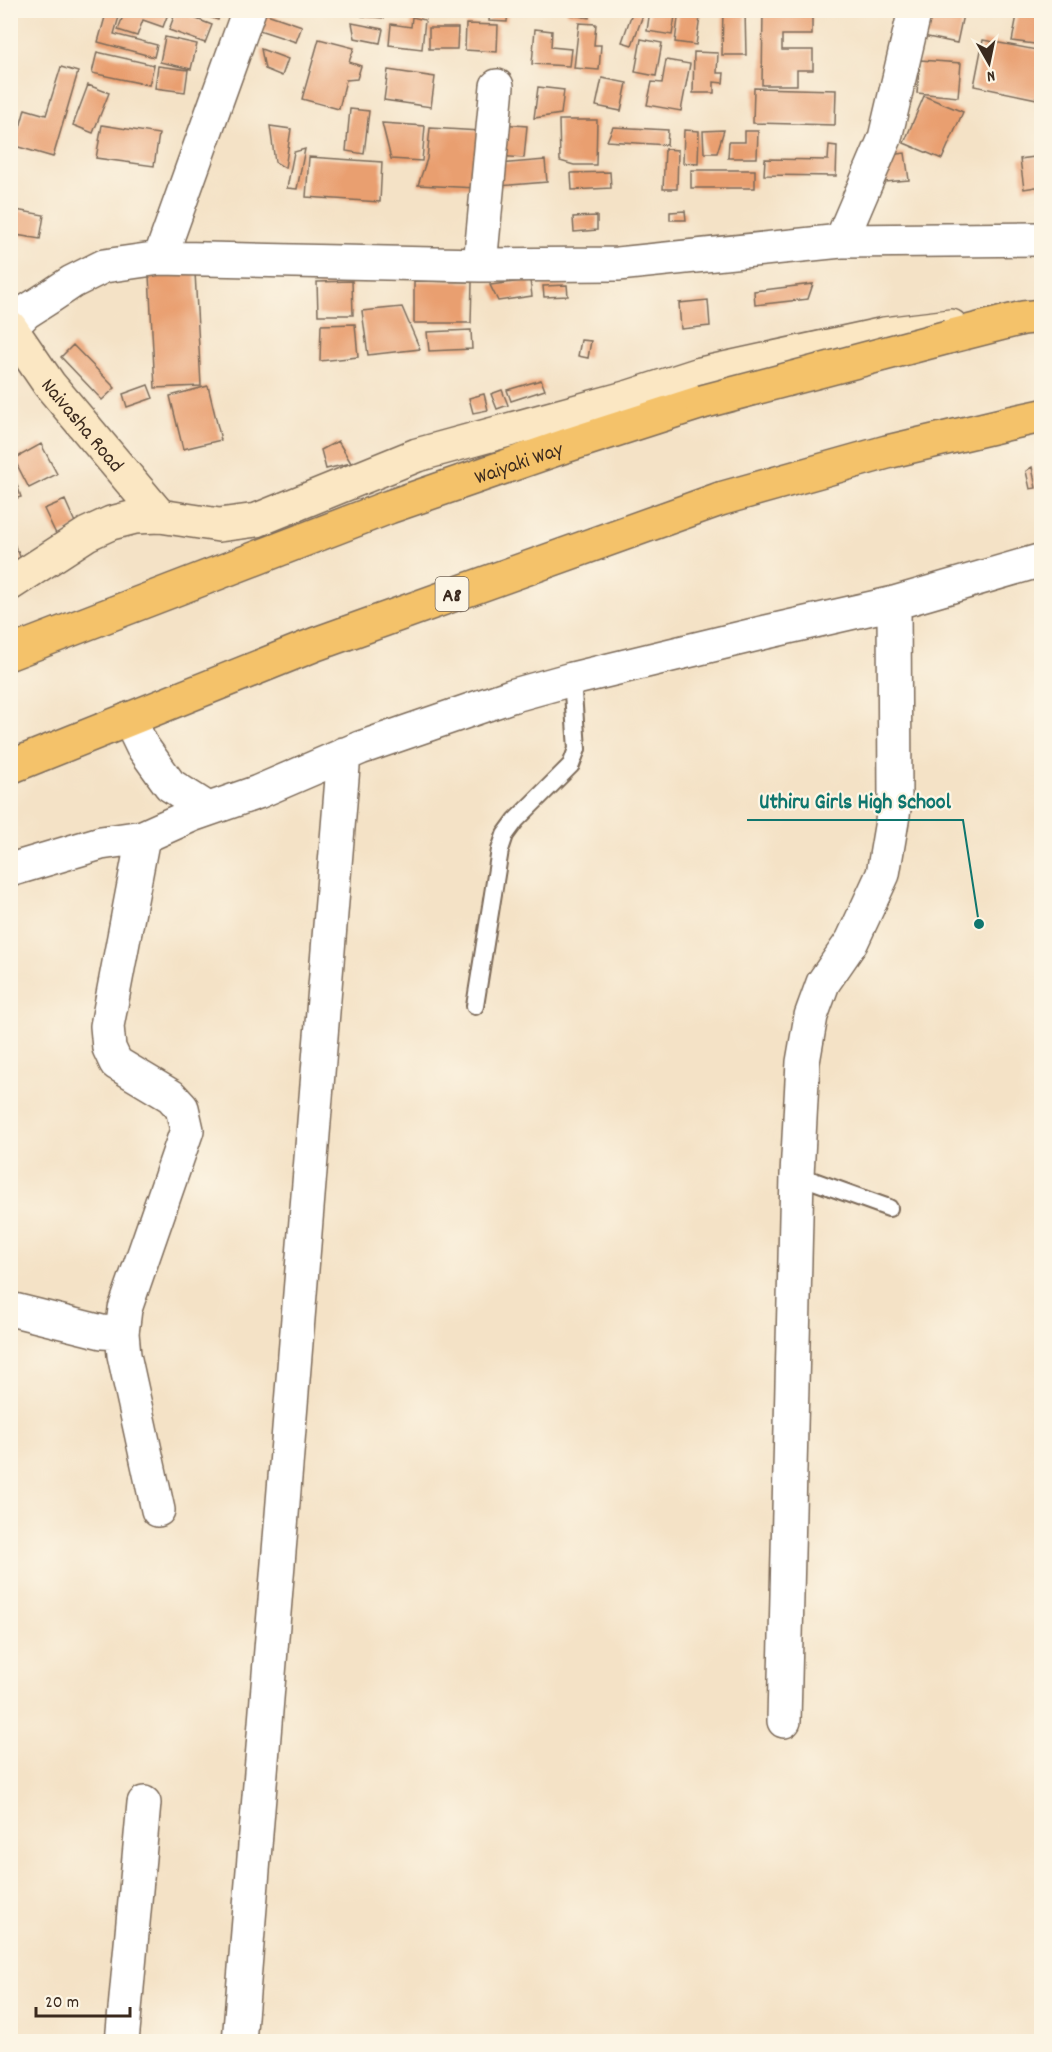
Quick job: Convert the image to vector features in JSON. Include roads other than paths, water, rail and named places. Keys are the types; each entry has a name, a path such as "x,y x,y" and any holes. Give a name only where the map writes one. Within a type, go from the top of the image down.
{"highway":[{"name":"Waiyaki Way","path":"10,653 389,507 564,446 702,402 1032,317"},
{"name":"A8","path":"10,767 327,640 720,499 887,452 1041,416"}],"main road":[{"path":"10,584 87,534 135,517 160,516 219,525 256,520 417,455 629,397 700,374 885,334 1032,317"},
{"name":"Naivasha Road","path":"11,327 49,384 160,516"}],"street":[{"path":"160,258 249,10"},
{"path":"841,241 885,138 915,10"},
{"path":"480,265 497,86"},
{"path":"11,327 26,312 72,282 104,266 160,258 480,265 618,264 841,241 1041,240"},
{"path":"10,870 101,843 143,837 258,792 345,754 511,696 572,679 894,603 1041,560"},
{"path":"784,1721 797,1175 803,1062 811,1016 822,983 852,941 883,874 895,803 894,603"},
{"path":"129,719 152,762 170,785 208,810"},
{"path":"239,2042 345,754"},
{"path":"143,837 108,1026 110,1048 116,1063 171,1096 182,1108 187,1130 125,1309 122,1333 124,1355 158,1510"},
{"path":"10,1309 102,1332 122,1333"},
{"path":"122,2042 144,1803"}],"lane":[{"path":"475,1006 500,850 505,835 516,820 571,765 577,749 572,679"},
{"path":"797,1175 890,1208"}],"place":[{"name":"Uthiru Girls High School","path":"979,924"}]}
